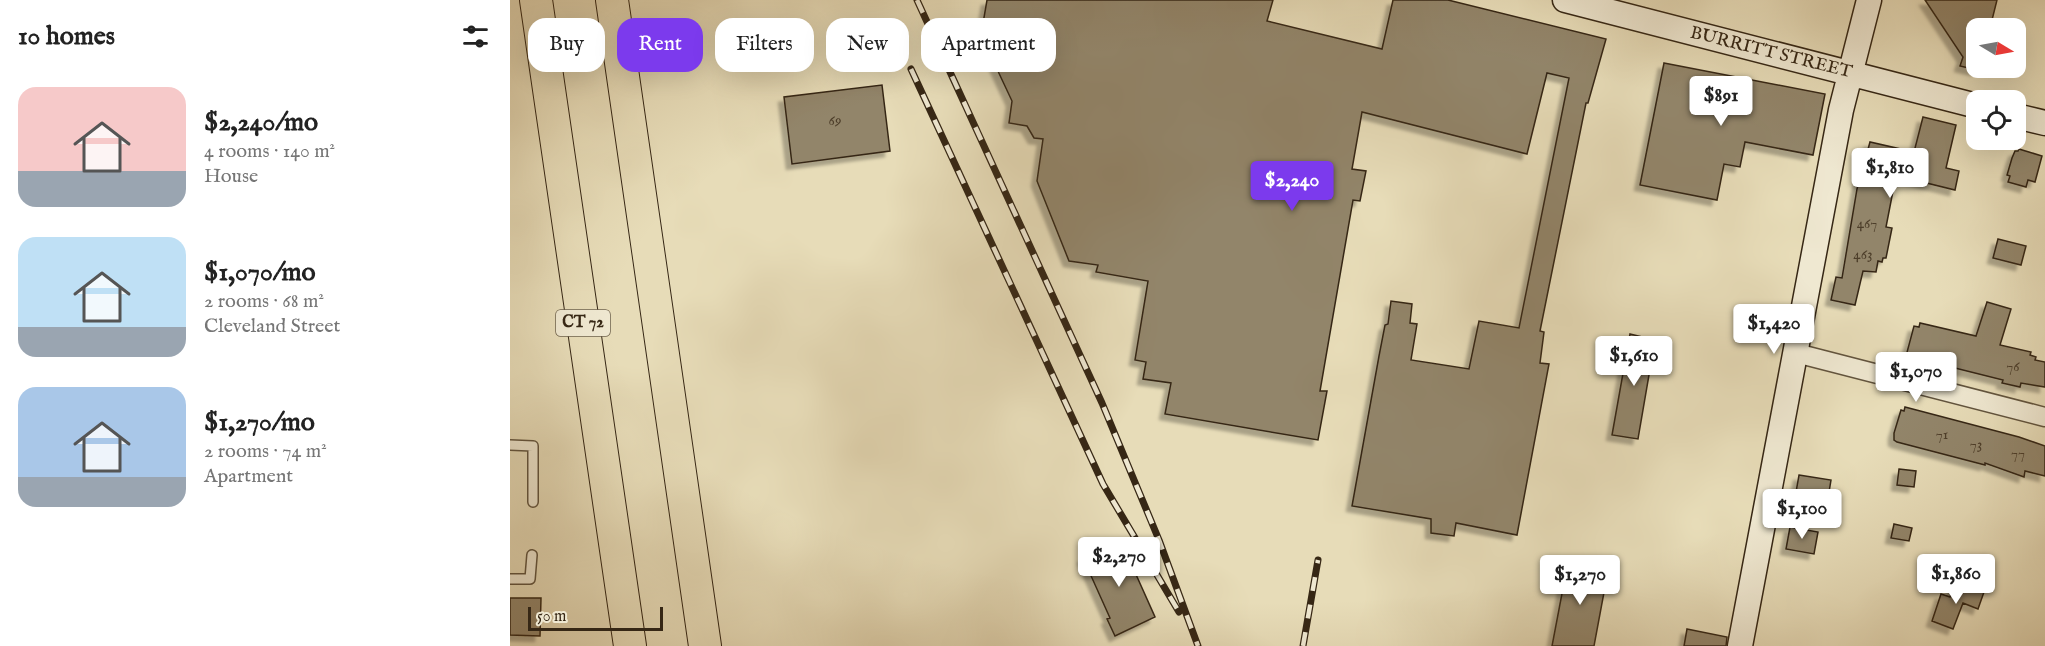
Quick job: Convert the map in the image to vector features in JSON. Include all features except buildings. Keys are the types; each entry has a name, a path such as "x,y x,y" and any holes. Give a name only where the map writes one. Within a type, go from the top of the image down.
{"highway":[{"name":"CT 72","path":"536,0 630,646"},
{"path":"612,0 705,646"}],"street":[{"name":"BURRITT STREET","path":"1565,0 1966,103"},
{"path":"1740,646 1850,73 1869,0"},
{"path":"2026,118 2045,123"},
{"path":"1796,353 2045,417"}],"lane":[{"path":"510,445 533,446 533,502"},
{"path":"510,579 530,579 532,555"}],"railway":[{"path":"917,0 1102,403 1159,540 1198,646"},
{"path":"911,69 1103,484 1179,612"},
{"path":"1303,646 1318,560"}]}
